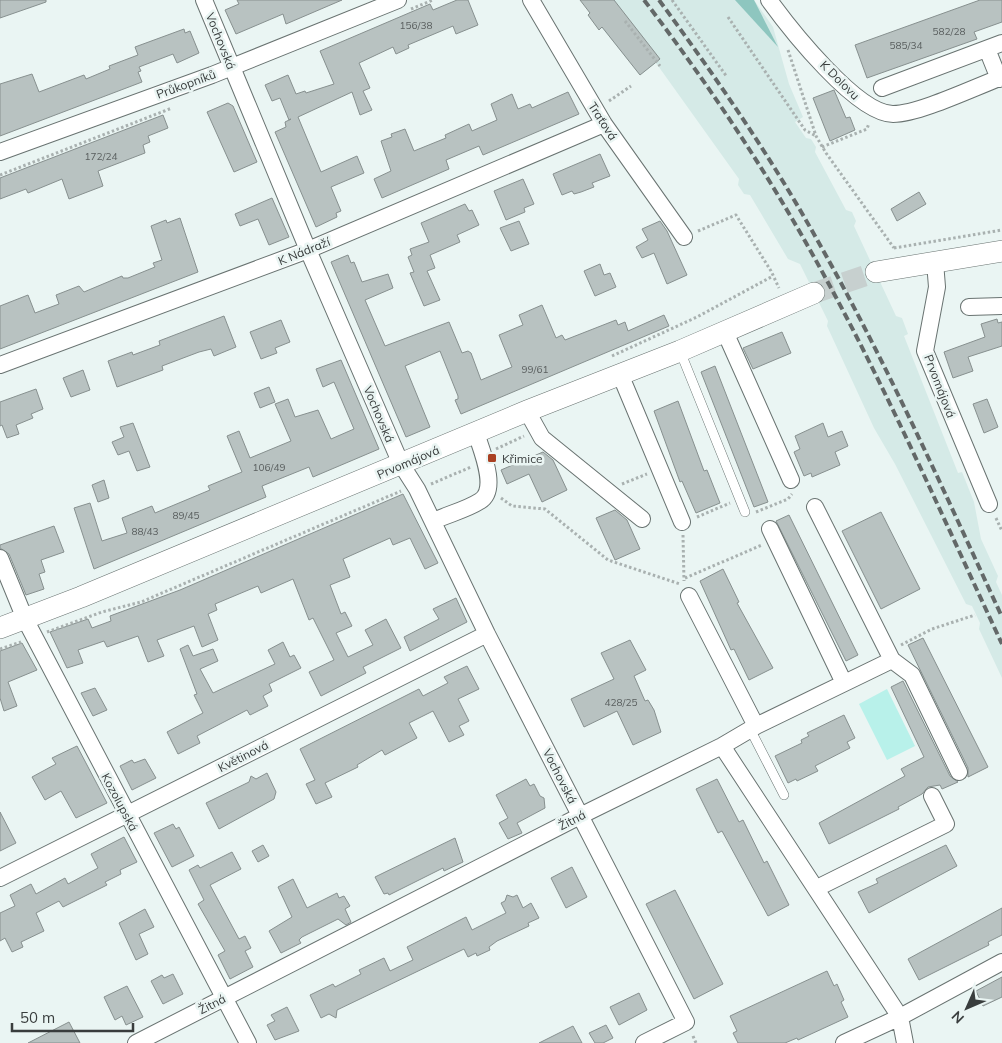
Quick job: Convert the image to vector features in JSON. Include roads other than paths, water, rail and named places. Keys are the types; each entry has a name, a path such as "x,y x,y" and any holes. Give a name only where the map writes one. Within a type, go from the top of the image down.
{"street":[{"name":"Vochovská","path":"204,0 308,250 401,464 434,522 487,634 686,1022 644,1043"},
{"name":"Průkopníků","path":"0,152 232,67 398,0"},
{"name":"Traťová","path":"531,0 600,117 684,237"},
{"name":"K Dolovu","path":"769,0 780,16 853,95 875,110 892,114 910,111 1000,78 994,46 882,88"},
{"name":"K Nádraží","path":"0,365 308,250 600,117"},
{"path":"876,272 1002,251"},
{"name":"Prvomájová","path":"935,262 937,287 925,351 989,504"},
{"name":"Prvomájová","path":"0,628 527,411 680,351 814,293"},
{"path":"969,307 1002,306"},
{"path":"725,332 791,480"},
{"path":"620,374 682,522"},
{"path":"527,411 542,438 642,519"},
{"path":"434,522 481,501 488,489 486,460 476,433"},
{"path":"815,507 892,660 912,676 959,772"},
{"path":"772,534 844,683"},
{"name":"Kozolupská","path":"0,558 24,619 248,1043"},
{"path":"689,596 753,727"},
{"name":"Květinová","path":"0,878 487,634"},
{"name":"Žitná","path":"136,1043 580,816 722,746 753,727 892,660"},
{"path":"722,746 900,1017 905,1043"},
{"path":"817,888 946,824 932,796"},
{"path":"844,1043 900,1017 1002,962"}],"lane":[{"path":"680,351 745,512"},
{"path":"753,727 784,795"}],"tunnel":[{"path":"814,293 876,272"}],"railway":[{"path":"644,0 729,118 805,241 883,390 1002,644"},
{"path":"659,0 741,116 779,175 841,282 889,377 1002,617"}],"place":[{"name":"Křimice","path":"492,458"}]}
